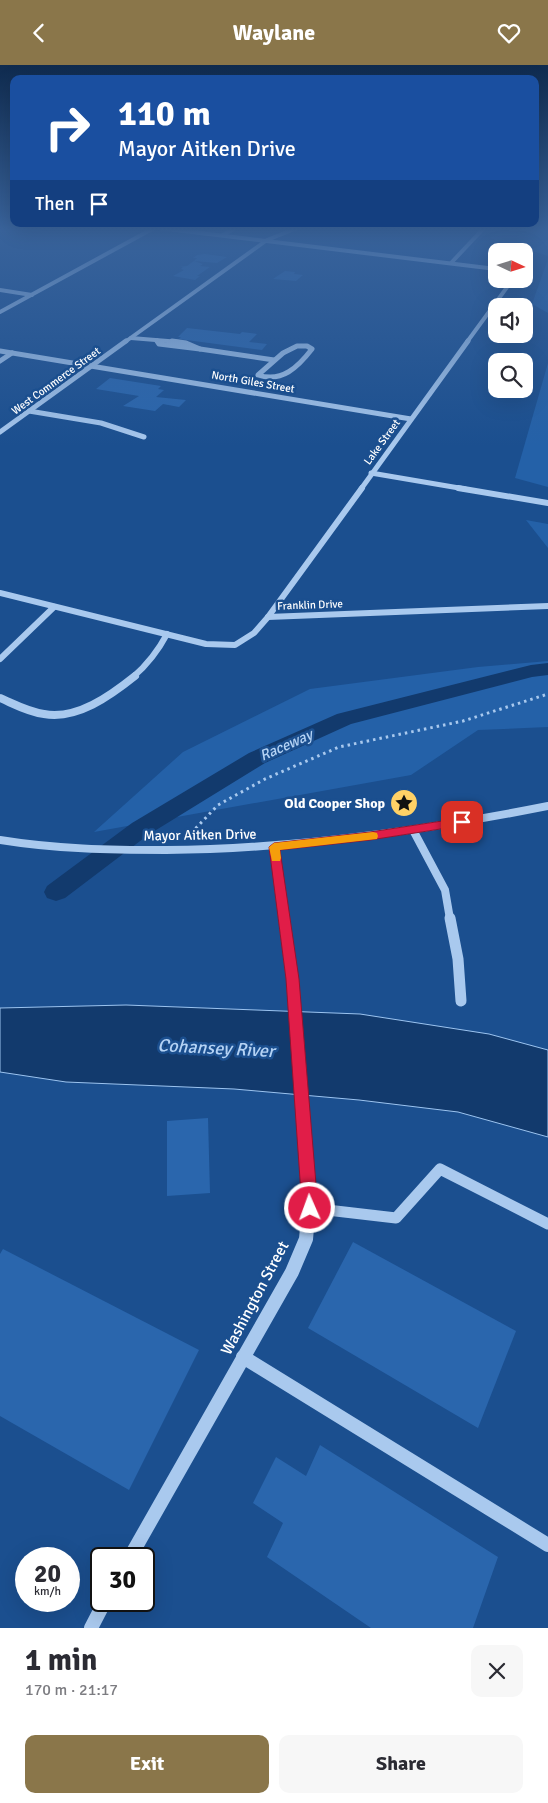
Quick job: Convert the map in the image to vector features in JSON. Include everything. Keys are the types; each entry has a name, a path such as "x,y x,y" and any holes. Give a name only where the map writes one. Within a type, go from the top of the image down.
{"street":[{"path":"0,312 21,301"},
{"name":"West Commerce Street","path":"0,432 182,301"},
{"name":"Lake Street","path":"268,617 497,301"},
{"path":"131,338 157,341 160,344 173,344 274,360 288,348 295,346 312,349 288,373 279,378 265,378 258,375 274,360"},
{"name":"North Giles Street","path":"0,351 411,419"},
{"path":"0,361 12,353"},
{"path":"29,411 101,423 144,437"},
{"path":"371,473 548,503"},
{"name":"Franklin Drive","path":"0,593 216,646 238,645 256,631 268,617 548,606"},
{"path":"0,659 54,607"},
{"path":"0,699 50,715 86,708 100,702 139,672 157,651 167,635"},
{"name":"Mayor Aitken Drive","path":"0,840 35,846 94,849 191,850 274,847 413,830 548,806"},
{"path":"413,830 445,890 458,959 461,1001"},
{"name":"Washington Street","path":"136,1547 292,1273 306,1239 310,1208 292,979 274,847"},
{"path":"310,1208 396,1218 440,1169 548,1224"},
{"path":"243,1357 548,1545"},
{"path":"91,1628 99,1612"}],"path":[{"path":"191,850 196,828 218,805 266,779 339,747 463,721 548,694"}],"shaded area":[{"path":"533,301 548,301 548,313 533,305"},
{"path":"548,363 548,487 515,478"},
{"path":"526,520 548,524 548,548"},
{"path":"548,661 548,727 478,730 411,775 94,832 183,752 310,689 478,667"}],"water":[{"name":"Cohansey River","path":"126,1005 360,1014 489,1034 548,1050 548,1137 458,1112 359,1100 234,1089 66,1082 0,1072 0,1008"}],"building":[{"path":"187,328 257,334 249,342 267,344 262,350 179,339 181,337 178,337"},
{"path":"110,378 161,386 158,389 164,390 156,397 186,400 179,407 163,404 155,411 123,406 139,396 96,389"},
{"path":"208,1118 210,1193 167,1196 167,1121"},
{"path":"353,1242 516,1331 478,1428 308,1328"},
{"path":"3,1249 199,1350 129,1490 0,1416 0,1254"},
{"path":"320,1445 498,1557 473,1628 371,1628 267,1557 283,1523 253,1503 276,1457 306,1476"}],"waterway":[{"name":"Raceway","path":"56,892 140,829 257,758 344,719 531,671 548,669"}],"slow traffic":[{"path":"276,858 274,847 373,836"}],"place":[{"name":"Old Cooper Shop","path":"404,803"}],"route":[{"path":"310,1208 292,979 274,847 370,836 462,822"}]}
